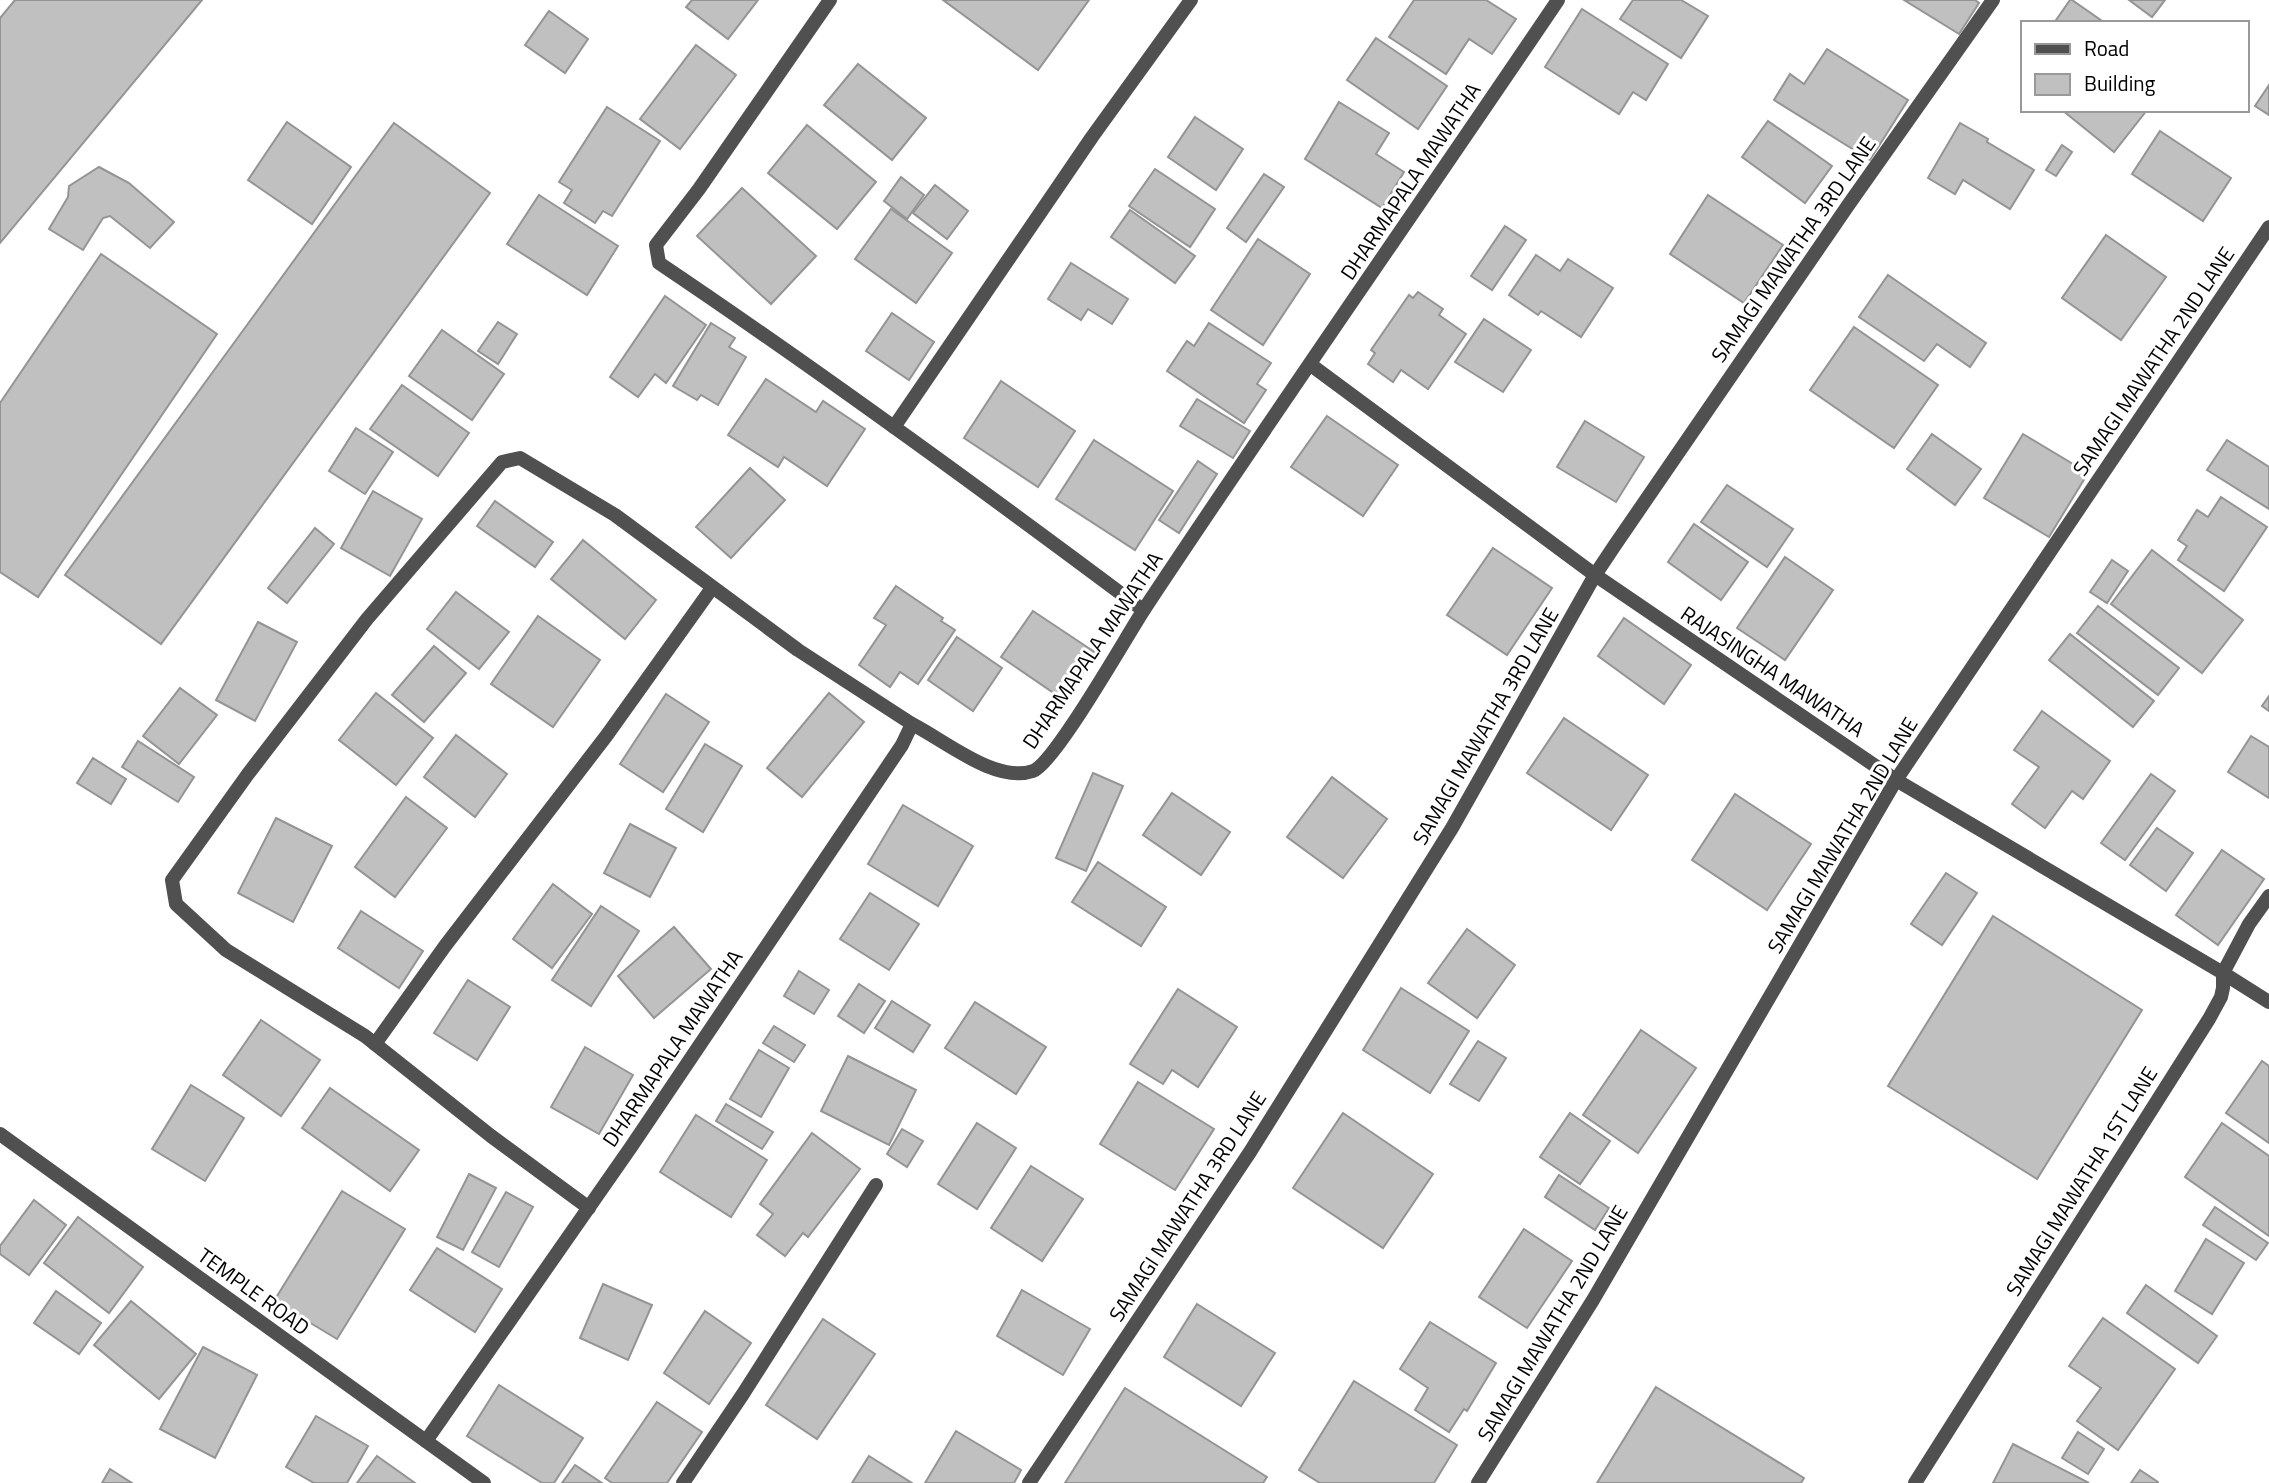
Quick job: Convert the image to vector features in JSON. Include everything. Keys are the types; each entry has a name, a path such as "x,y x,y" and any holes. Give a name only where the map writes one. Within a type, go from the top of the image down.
{"street":[{"path":"830,0 699,190 656,244 659,263 894,427 1143,610"},
{"path":"894,427 1092,137 1191,0"},
{"name":"DHARMAPALA MAWATHA","path":"426,1441 589,1208 902,745 912,724 984,765 1012,774 1035,771 1060,744 1143,610 1558,0"},
{"name":"SAMAGI MAWATHA 3RD LANE","path":"1029,1483 1250,1152 1445,839 1595,575 1833,226 1993,0"},
{"name":"SAMAGI MAWATHA 2ND LANE","path":"1478,1483 1593,1300 1896,780 2269,227"},
{"name":"RAJASINGHA MAWATHA","path":"1311,365 1595,575 1896,780 2269,1002"},
{"path":"589,1208 491,1136 365,1036 226,950 176,904 172,880 248,774 367,619 502,462 520,458 615,515 798,650 912,724"},
{"path":"375,1044 445,946 607,735 712,587"},
{"name":"SAMAGI MAWATHA 1ST LANE","path":"1914,1483 2209,1019 2224,988 2223,973 2249,924 2269,896"},
{"name":"TEMPLE ROAD","path":"0,1134 484,1483"},
{"path":"683,1483 876,1185"}],"building":[{"path":"15,0 202,0 0,243 0,18"},
{"path":"692,0 758,0 728,39 686,7"},
{"path":"943,0 1089,0 1038,70"},
{"path":"1414,0 1486,0 1516,19 1492,54 1469,39 1446,74 1389,37"},
{"path":"1633,0 1681,0 1708,16 1681,58 1620,19"},
{"path":"1904,0 1975,0 1979,3 1959,34"},
{"path":"2072,0 2102,21 2055,21"},
{"path":"2129,0 2165,0 2152,17"},
{"path":"1582,9 1668,64 1646,100 1633,92 1619,114 1545,67"},
{"path":"549,11 588,39 565,73 525,45"},
{"path":"1376,38 1447,86 1418,129 1347,80"},
{"path":"696,45 736,75 680,149 640,119"},
{"path":"1827,49 1908,100 1870,160 1774,100 1790,74 1804,84"},
{"path":"858,64 926,118 892,160 824,105"},
{"path":"2269,85 2269,115 2255,106"},
{"path":"1339,102 1389,133 1376,154 1404,172 1382,208 1305,159"},
{"path":"607,107 660,141 612,216 603,211 595,223 564,203 572,190 559,182"},
{"path":"2064,112 2145,112 2114,152"},
{"path":"1195,117 1243,149 1216,190 1168,157"},
{"path":"1768,121 1832,166 1805,203 1742,157"},
{"path":"287,122 351,167 312,224 248,180"},
{"path":"394,123 490,193 161,644 65,575"},
{"path":"1960,123 2034,170 2010,209 1963,180 1955,194 1928,178"},
{"path":"807,125 876,182 837,229 768,173"},
{"path":"2160,131 2231,178 2203,221 2132,174"},
{"path":"2062,145 2072,152 2056,176 2046,170"},
{"path":"99,167 129,183 174,222 150,248 110,216 103,218 83,250 49,229 68,197 69,186"},
{"path":"1155,169 1215,209 1190,247 1129,206"},
{"path":"1264,174 1284,187 1246,242 1227,228"},
{"path":"901,177 924,195 907,219 884,201"},
{"path":"935,185 968,211 947,239 913,213"},
{"path":"742,188 816,256 771,304 697,236"},
{"path":"539,195 618,246 587,295 507,244"},
{"path":"1708,195 1783,245 1744,303 1670,254"},
{"path":"891,209 952,253 916,303 855,259"},
{"path":"1130,210 1195,256 1175,283 1111,237"},
{"path":"1505,226 1526,240 1492,290 1471,276"},
{"path":"2106,235 2166,277 2121,340 2062,298"},
{"path":"1258,239 1310,274 1263,345 1211,310"},
{"path":"101,254 217,334 38,597 0,572 0,403"},
{"path":"1536,255 1560,271 1568,259 1613,288 1581,337 1541,311 1538,315 1509,295"},
{"path":"1071,263 1128,299 1112,324 1088,309 1081,320 1048,299"},
{"path":"1888,275 1986,343 1970,367 1937,344 1924,361 1859,317"},
{"path":"1418,292 1443,309 1439,315 1466,334 1428,389 1401,370 1393,382 1368,364 1375,353 1371,350 1409,295 1413,298"},
{"path":"665,296 706,325 666,383 655,374 638,397 610,377"},
{"path":"892,313 934,342 909,380 866,351"},
{"path":"1484,319 1531,350 1503,392 1455,362"},
{"path":"498,322 517,334 498,364 478,351"},
{"path":"711,323 735,338 729,347 746,357 718,405 701,395 697,400 673,386"},
{"path":"1209,323 1271,363 1257,384 1266,390 1244,423 1167,371 1187,341 1194,346"},
{"path":"1854,327 1938,385 1894,448 1810,390"},
{"path":"442,330 504,374 472,420 409,376"},
{"path":"766,379 816,412 823,401 865,429 827,486 784,457 778,467 728,435"},
{"path":"1001,381 1075,431 1038,487 964,438"},
{"path":"402,385 469,433 438,476 370,429"},
{"path":"1197,399 1250,431 1233,458 1180,426"},
{"path":"1327,416 1398,465 1363,516 1291,467"},
{"path":"1585,421 1644,457 1616,502 1557,467"},
{"path":"356,428 393,452 365,494 329,471"},
{"path":"1932,434 1981,469 1955,505 1907,469"},
{"path":"2023,434 2088,473 2049,537 1984,498"},
{"path":"1094,440 1173,491 1135,550 1056,499"},
{"path":"2227,440 2269,467 2269,509 2207,470"},
{"path":"1198,461 1217,474 1179,533 1159,520"},
{"path":"750,468 785,500 731,558 696,527"},
{"path":"1727,485 1793,529 1767,567 1701,522"},
{"path":"373,491 422,519 390,576 341,548"},
{"path":"2221,497 2267,527 2224,591 2178,560 2187,546 2178,540 2197,510 2208,517"},
{"path":"495,501 553,542 535,567 477,526"},
{"path":"1694,524 1748,562 1721,600 1668,562"},
{"path":"315,528 334,544 287,603 268,588"},
{"path":"583,540 656,600 625,639 551,579"},
{"path":"1493,548 1552,588 1507,655 1447,615"},
{"path":"2152,550 2243,620 2202,673 2111,604"},
{"path":"1785,557 1833,590 1785,660 1737,628"},
{"path":"2112,560 2128,571 2107,603 2090,592"},
{"path":"896,586 943,618 941,621 955,630 918,684 900,672 890,687 859,665 886,625 874,618"},
{"path":"456,592 509,632 479,669 427,629"},
{"path":"2098,606 2179,668 2158,695 2077,633"},
{"path":"1033,611 1096,653 1064,700 1001,657"},
{"path":"538,616 600,660 553,727 491,684"},
{"path":"1624,618 1691,665 1664,704 1598,656"},
{"path":"258,622 297,642 255,721 216,700"},
{"path":"2070,634 2154,701 2133,727 2049,660"},
{"path":"957,637 1002,668 973,711 928,680"},
{"path":"434,646 466,673 424,722 392,695"},
{"path":"180,688 217,715 179,764 143,736"},
{"path":"376,693 433,738 396,785 339,740"},
{"path":"829,693 864,722 802,797 767,768"},
{"path":"666,694 709,722 663,792 620,764"},
{"path":"2269,696 2269,711 2262,706"},
{"path":"2042,711 2110,761 2083,799 2072,791 2045,828 2012,804 2039,767 2014,750"},
{"path":"1564,718 1648,775 1611,830 1527,773"},
{"path":"456,735 507,774 475,817 424,777"},
{"path":"2251,736 2269,747 2269,798 2228,772"},
{"path":"138,741 194,777 178,802 122,767"},
{"path":"705,744 742,766 703,832 666,809"},
{"path":"93,758 126,779 111,804 77,783"},
{"path":"1093,773 1123,786 1086,871 1056,858"},
{"path":"2151,774 2175,791 2125,860 2101,843"},
{"path":"1332,777 1387,819 1343,878 1287,837"},
{"path":"1172,793 1230,832 1201,875 1143,835"},
{"path":"1735,794 1811,844 1767,910 1692,860"},
{"path":"406,797 447,828 395,897 355,867"},
{"path":"903,805 973,846 938,906 868,864"},
{"path":"276,818 332,846 293,922 238,893"},
{"path":"630,824 676,848 650,897 604,873"},
{"path":"2157,828 2193,853 2166,891 2130,865"},
{"path":"2222,850 2264,879 2218,945 2176,915"},
{"path":"1098,862 1166,907 1141,946 1072,902"},
{"path":"1946,873 1977,893 1942,945 1911,924"},
{"path":"553,884 592,914 552,968 513,939"},
{"path":"870,893 919,924 889,970 840,939"},
{"path":"601,906 639,931 591,1006 552,980"},
{"path":"361,911 423,951 399,988 338,948"},
{"path":"1993,916 2142,1010 2037,1179 1888,1086"},
{"path":"674,927 711,969 654,1018 618,976"},
{"path":"1467,929 1515,965 1477,1018 1428,983"},
{"path":"799,971 829,990 814,1014 784,996"},
{"path":"468,980 510,1007 477,1060 434,1033"},
{"path":"859,984 885,1001 864,1033 838,1016"},
{"path":"1401,988 1469,1031 1430,1093 1363,1050"},
{"path":"1178,989 1237,1027 1198,1087 1172,1070 1163,1084 1130,1064"},
{"path":"892,1001 930,1025 913,1052 875,1028"},
{"path":"975,1002 1046,1047 1016,1094 945,1048"},
{"path":"261,1020 320,1060 281,1116 223,1075"},
{"path":"774,1026 805,1045 794,1062 763,1043"},
{"path":"1641,1030 1696,1068 1638,1153 1583,1115"},
{"path":"1478,1041 1506,1058 1479,1101 1450,1084"},
{"path":"585,1047 633,1075 599,1134 551,1107"},
{"path":"759,1050 789,1068 761,1117 730,1099"},
{"path":"848,1056 916,1090 889,1145 821,1111"},
{"path":"2262,1061 2269,1066 2269,1143 2226,1113"},
{"path":"1138,1082 1214,1129 1175,1190 1100,1144"},
{"path":"191,1085 244,1118 205,1181 152,1149"},
{"path":"330,1088 419,1150 390,1191 302,1128"},
{"path":"726,1104 773,1132 762,1149 716,1121"},
{"path":"1343,1113 1433,1174 1383,1248 1293,1188"},
{"path":"1570,1113 1610,1141 1580,1184 1540,1157"},
{"path":"696,1115 767,1160 731,1217 660,1172"},
{"path":"977,1123 1016,1148 977,1209 938,1184"},
{"path":"2222,1123 2269,1156 2269,1236 2185,1177"},
{"path":"902,1129 923,1141 907,1167 887,1154"},
{"path":"812,1133 860,1169 808,1237 803,1233 785,1256 757,1235 773,1214 760,1204"},
{"path":"1031,1166 1083,1199 1042,1261 991,1228"},
{"path":"469,1174 496,1188 463,1250 437,1237"},
{"path":"1559,1175 1609,1208 1595,1230 1545,1197"},
{"path":"342,1191 405,1229 337,1339 274,1301"},
{"path":"506,1192 533,1207 499,1267 472,1252"},
{"path":"34,1200 66,1225 29,1275 0,1254 0,1246"},
{"path":"2215,1207 2268,1243 2256,1260 2203,1225"},
{"path":"78,1217 143,1267 109,1313 44,1263"},
{"path":"1524,1229 1572,1261 1527,1328 1479,1297"},
{"path":"2206,1239 2244,1263 2212,1314 2175,1291"},
{"path":"437,1248 502,1289 475,1332 410,1290"},
{"path":"603,1284 652,1305 628,1360 580,1338"},
{"path":"2146,1285 2217,1336 2198,1363 2127,1313"},
{"path":"1022,1290 1090,1329 1063,1375 997,1336"},
{"path":"56,1291 101,1323 79,1354 34,1323"},
{"path":"131,1301 196,1354 159,1399 94,1345"},
{"path":"1197,1304 1275,1353 1241,1406 1164,1357"},
{"path":"705,1311 751,1343 709,1404 664,1373"},
{"path":"2103,1318 2175,1369 2118,1450 2077,1421 2101,1388 2069,1366"},
{"path":"823,1319 875,1354 817,1439 766,1405"},
{"path":"1430,1322 1496,1363 1467,1411 1464,1409 1449,1432 1415,1410 1428,1388 1400,1369"},
{"path":"203,1347 257,1375 215,1458 160,1429"},
{"path":"1354,1381 1457,1445 1434,1483 1320,1483 1299,1470"},
{"path":"499,1385 583,1438 554,1483 542,1483 467,1436"},
{"path":"1656,1387 1804,1478 1801,1483 1597,1483"},
{"path":"1125,1388 1267,1477 1263,1483 1065,1483"},
{"path":"657,1402 702,1432 667,1483 612,1483 605,1478"},
{"path":"316,1416 368,1446 347,1483 314,1483 286,1467"},
{"path":"956,1431 1021,1470 1014,1483 925,1483"},
{"path":"2078,1432 2104,1449 2088,1474 2062,1458"},
{"path":"2013,1444 2089,1483 1993,1483"},
{"path":"377,1456 415,1483 357,1483"},
{"path":"869,1456 912,1483 852,1483"},
{"path":"575,1465 602,1483 562,1483"},
{"path":"110,1469 132,1483 102,1483"},
{"path":"2140,1470 2158,1482 2158,1483 2131,1483"}]}
